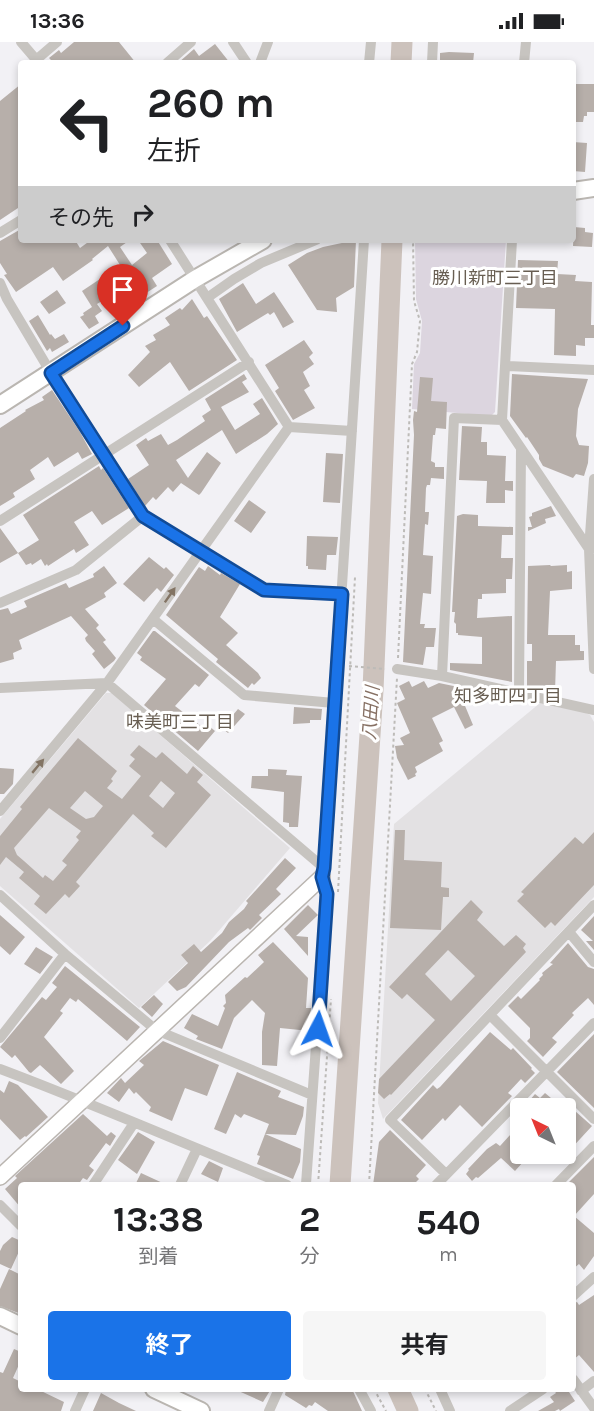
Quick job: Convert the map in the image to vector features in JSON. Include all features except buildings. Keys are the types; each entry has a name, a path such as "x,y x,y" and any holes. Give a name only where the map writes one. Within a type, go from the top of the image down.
{"main road":[{"path":"576,191 594,189"},
{"path":"0,405 195,279 258,243"},
{"path":"0,1316 18,1325"},
{"path":"160,1392 201,1411"}],"street":[{"path":"21,42 36,60"},
{"path":"38,60 57,42"},
{"path":"170,60 191,42"},
{"path":"233,42 245,60"},
{"path":"261,60 268,42"},
{"path":"369,60 371,42"},
{"path":"432,60 434,42"},
{"path":"524,60 526,42"},
{"path":"0,233 18,222"},
{"path":"172,243 289,427"},
{"path":"207,298 261,263 309,243"},
{"path":"306,1182 327,894 323,873 364,243"},
{"path":"512,243 502,420 592,549"},
{"path":"0,283 7,300 51,373 143,516 264,590 342,594"},
{"path":"0,521 249,362"},
{"path":"506,366 594,370"},
{"path":"442,676 454,418 502,420"},
{"path":"289,427 352,431"},
{"path":"0,811 107,682 289,427"},
{"path":"519,692 521,449"},
{"path":"594,479 592,549 594,669"},
{"path":"0,603 76,570 143,516"},
{"path":"153,619 244,695 334,704"},
{"path":"395,669 442,676 594,710"},
{"path":"0,687 107,682 323,873"},
{"path":"0,1177 323,873"},
{"path":"0,895 65,954 156,1030 312,1095"},
{"path":"446,1174 390,1120 594,905"},
{"path":"569,932 594,962"},
{"path":"0,1038 65,954"},
{"path":"490,1015 594,1119"},
{"path":"439,1182 594,1023"},
{"path":"0,1069 83,1100 268,1182"},
{"path":"95,1182 134,1123"},
{"path":"559,1182 594,1146"},
{"path":"181,1182 197,1149"},
{"path":"0,1204 18,1223"},
{"path":"576,1293 594,1277"},
{"path":"581,1391 594,1381"},
{"path":"576,1384 594,1408"},
{"path":"75,1411 84,1392"},
{"path":"269,1411 278,1392"},
{"path":"362,1392 371,1411"},
{"path":"441,1392 450,1411"},
{"path":"510,1411 538,1392"}],"path":[{"path":"369,1182 412,364 417,352 420,321 414,301 413,243"},
{"path":"338,900 355,576"},
{"path":"350,667 395,669"},
{"path":"318,1182 332,994"},
{"path":"376,1392 386,1411"},
{"path":"426,1392 436,1411"}],"shaded area":[{"path":"415,243 506,243 495,412 491,416 412,409 414,364 420,353 422,321 416,299"},
{"path":"106,693 112,693 290,848 210,941 139,1008 0,886 0,819"},
{"path":"540,703 584,712 590,715 594,722 594,897 383,1119 378,1103 394,824"}],"waterway":[{"name":"八田川","path":"401,60 402,42"},
{"name":"八田川","path":"340,1182 373,690 392,243"},
{"name":"八田川","path":"399,1392 408,1411"}],"district":[{"name":"勝川新町三丁目","path":"495,278"},
{"name":"知多町四丁目","path":"508,696"},
{"name":"味美町三丁目","path":"180,722"}],"route":[{"path":"123,326 51,373 143,516 264,590 342,594 322,877 327,894 318,1029"}]}
